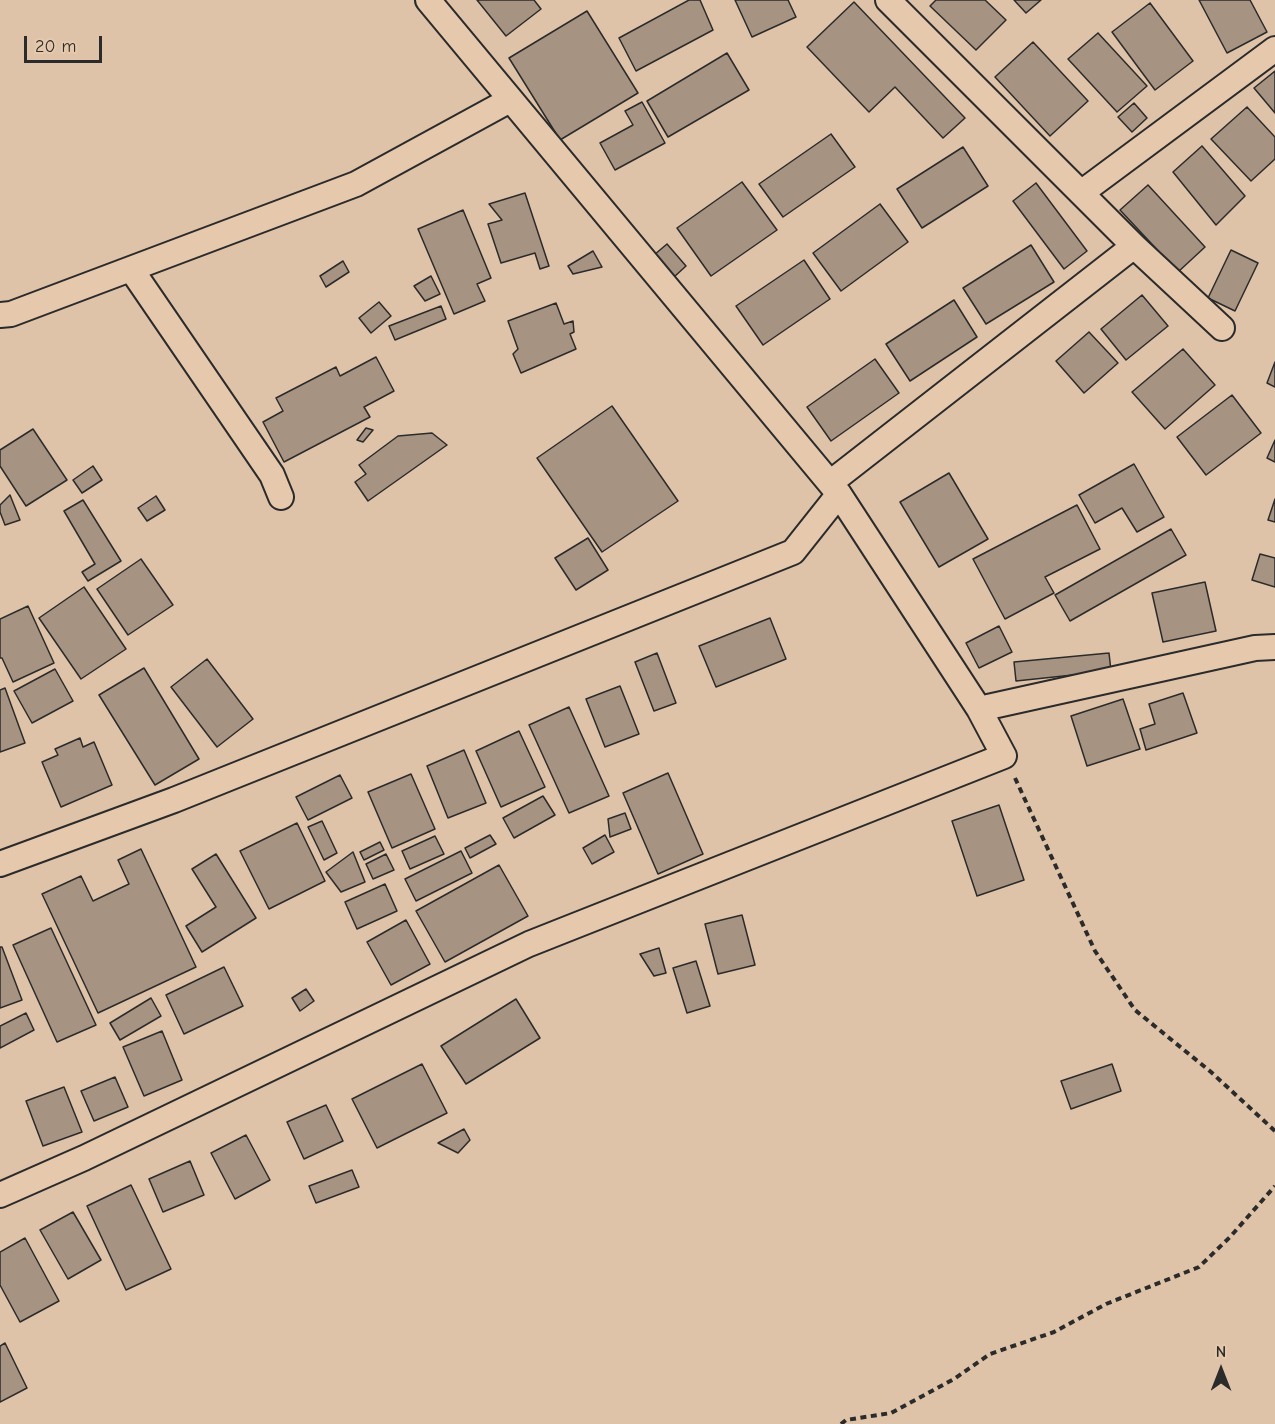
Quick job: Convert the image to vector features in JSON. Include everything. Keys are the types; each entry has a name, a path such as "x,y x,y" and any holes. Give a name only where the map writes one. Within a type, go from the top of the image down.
{"street":[{"path":"0,1195 84,1158 529,944 1004,756 979,710 834,488 428,0"},
{"path":"888,0 1134,246 1222,328"},
{"path":"1082,193 1275,49"},
{"path":"0,315 10,314 356,184 510,100"},
{"path":"0,864 174,800 794,552 834,488 1134,246"},
{"path":"131,269 272,475 281,497"},
{"path":"979,710 1255,648 1275,647"}],"path":[{"path":"1004,756 1095,951 1135,1010 1211,1072 1275,1131"},
{"path":"841,1424 846,1420 891,1413 954,1378 990,1354 1054,1332 1106,1304 1199,1267 1230,1238 1275,1186"}],"building":[{"path":"477,0 534,0 541,9 506,36"},
{"path":"689,0 700,0 713,30 636,71 619,38"},
{"path":"735,0 788,0 796,17 752,37"},
{"path":"936,0 985,0 1006,20 976,50 930,6"},
{"path":"1014,0 1041,0 1026,13"},
{"path":"1199,0 1250,0 1267,32 1227,53"},
{"path":"854,2 965,118 943,138 895,87 869,112 807,47"},
{"path":"1150,3 1193,61 1155,90 1112,32"},
{"path":"587,11 638,93 560,140 509,58"},
{"path":"1098,33 1147,86 1117,112 1068,59"},
{"path":"1033,42 1088,101 1050,136 995,77"},
{"path":"727,53 749,90 668,137 647,101"},
{"path":"1275,71 1275,113 1254,88"},
{"path":"642,102 665,143 615,170 600,143 633,125 625,111"},
{"path":"1134,103 1147,118 1132,132 1118,117"},
{"path":"1247,107 1275,137 1275,159 1251,181 1211,139"},
{"path":"831,134 855,167 783,217 759,184"},
{"path":"1202,146 1245,196 1216,225 1173,172"},
{"path":"963,147 988,186 922,228 897,189"},
{"path":"742,182 777,230 711,276 677,228"},
{"path":"1036,183 1087,251 1064,269 1013,201"},
{"path":"1148,185 1205,247 1178,272 1120,210"},
{"path":"525,193 549,266 540,269 535,253 501,263 488,224 502,220 489,204"},
{"path":"880,204 908,242 841,291 813,253"},
{"path":"463,210 491,278 477,284 485,301 454,314 418,229"},
{"path":"667,244 686,266 674,277 654,255"},
{"path":"1031,245 1054,282 986,324 963,288"},
{"path":"1231,250 1258,263 1235,311 1208,298"},
{"path":"593,251 602,267 573,274 568,266"},
{"path":"804,260 830,299 763,345 736,306"},
{"path":"343,261 349,272 326,287 320,276"},
{"path":"431,276 440,294 425,301 414,286"},
{"path":"1142,295 1168,326 1126,360 1101,329"},
{"path":"954,300 977,337 910,381 886,344"},
{"path":"379,302 391,316 371,333 359,318"},
{"path":"556,303 564,324 573,321 574,332 570,334 576,349 521,373 513,354 518,349 508,321"},
{"path":"441,306 446,319 395,340 389,326"},
{"path":"1089,332 1118,363 1084,393 1056,361"},
{"path":"1183,349 1215,385 1165,429 1132,392"},
{"path":"376,357 394,391 364,407 370,417 284,462 263,422 283,411 276,398 336,367 340,376"},
{"path":"875,359 899,393 831,441 807,407"},
{"path":"1275,362 1275,387 1267,383"},
{"path":"1232,395 1261,433 1206,475 1177,437"},
{"path":"612,406 678,501 602,552 537,458"},
{"path":"366,428 373,430 363,442 357,440"},
{"path":"33,429 67,480 26,506 0,466 0,450"},
{"path":"432,433 447,445 368,501 355,482 366,474 359,465 398,436"},
{"path":"1275,440 1275,462 1267,458"},
{"path":"1134,464 1164,517 1137,532 1122,508 1095,523 1079,495"},
{"path":"93,466 102,480 82,493 73,480"},
{"path":"949,473 988,539 939,567 900,502"},
{"path":"10,495 20,520 5,525 0,505"},
{"path":"156,496 165,510 147,521 138,508"},
{"path":"1275,499 1275,522 1268,520"},
{"path":"83,500 121,561 88,581 82,572 95,564 64,511"},
{"path":"1077,505 1100,549 1045,577 1054,593 1005,619 973,559"},
{"path":"1171,529 1186,555 1070,621 1055,595"},
{"path":"588,538 608,570 576,590 555,558"},
{"path":"1260,554 1275,558 1275,587 1252,580"},
{"path":"141,559 173,605 128,635 97,589"},
{"path":"1205,582 1216,631 1163,642 1152,593"},
{"path":"84,587 126,649 81,679 39,618"},
{"path":"28,606 54,663 13,682 0,658 0,619"},
{"path":"770,618 786,659 716,687 699,646"},
{"path":"999,626 1012,652 979,668 966,643"},
{"path":"657,653 676,703 654,711 635,662"},
{"path":"1109,653 1111,671 1016,681 1014,662"},
{"path":"207,659 253,719 217,747 171,687"},
{"path":"144,668 199,759 155,785 99,695"},
{"path":"55,669 73,701 32,723 14,691"},
{"path":"620,686 639,734 605,747 586,699"},
{"path":"5,688 25,743 0,752 0,690"},
{"path":"1183,693 1197,733 1146,750 1140,729 1155,724 1149,704"},
{"path":"1123,699 1140,749 1087,766 1071,716"},
{"path":"569,707 609,796 569,813 529,725"},
{"path":"519,731 545,787 501,807 476,751"},
{"path":"80,738 83,747 94,742 112,785 61,807 42,762 58,755 55,749"},
{"path":"464,750 486,803 448,818 427,766"},
{"path":"668,773 703,854 658,874 623,793"},
{"path":"411,774 435,829 392,848 368,792"},
{"path":"340,775 352,798 308,820 296,797"},
{"path":"543,796 555,815 514,838 503,818"},
{"path":"999,805 1024,880 977,896 952,821"},
{"path":"625,813 631,829 610,837 608,819"},
{"path":"322,821 337,853 324,860 308,827"},
{"path":"297,823 325,881 269,909 240,851"},
{"path":"490,835 496,844 470,858 465,848"},
{"path":"605,835 614,852 592,864 583,848"},
{"path":"435,836 444,854 410,869 402,851"},
{"path":"380,842 384,850 364,860 360,852"},
{"path":"141,849 196,967 98,1013 42,894 81,876 93,901 129,884 118,860"},
{"path":"461,851 472,873 416,901 405,879"},
{"path":"353,852 365,882 341,892 326,872"},
{"path":"216,854 256,918 202,952 186,926 216,907 192,869"},
{"path":"386,854 394,870 373,879 366,864"},
{"path":"499,865 528,916 445,962 416,911"},
{"path":"385,884 397,911 357,929 345,902"},
{"path":"742,915 755,965 718,974 705,924"},
{"path":"406,920 430,964 391,985 367,942"},
{"path":"51,928 96,1025 57,1042 13,945"},
{"path":"0,947 2,947 22,1000 0,1008"},
{"path":"659,948 666,973 654,976 640,954"},
{"path":"696,961 710,1006 687,1013 673,968"},
{"path":"224,967 243,1006 184,1034 166,995"},
{"path":"306,989 314,1001 300,1011 292,998"},
{"path":"151,998 161,1016 120,1040 110,1023"},
{"path":"516,999 540,1038 466,1084 441,1046"},
{"path":"26,1013 34,1030 0,1048 0,1026"},
{"path":"162,1031 182,1080 144,1096 123,1047"},
{"path":"422,1064 447,1113 377,1148 352,1099"},
{"path":"1112,1064 1121,1091 1071,1109 1061,1081"},
{"path":"115,1077 128,1107 94,1121 81,1091"},
{"path":"64,1087 82,1132 43,1146 26,1101"},
{"path":"326,1105 343,1141 304,1159 287,1122"},
{"path":"464,1129 470,1140 458,1153 438,1143"},
{"path":"246,1135 270,1180 235,1199 211,1153"},
{"path":"190,1161 204,1195 163,1212 149,1179"},
{"path":"352,1170 359,1187 316,1203 309,1186"},
{"path":"131,1185 171,1269 126,1290 87,1206"},
{"path":"73,1212 101,1260 68,1279 40,1230"},
{"path":"25,1238 59,1301 20,1322 0,1285 0,1252"},
{"path":"5,1343 27,1388 0,1402 0,1346"}]}
